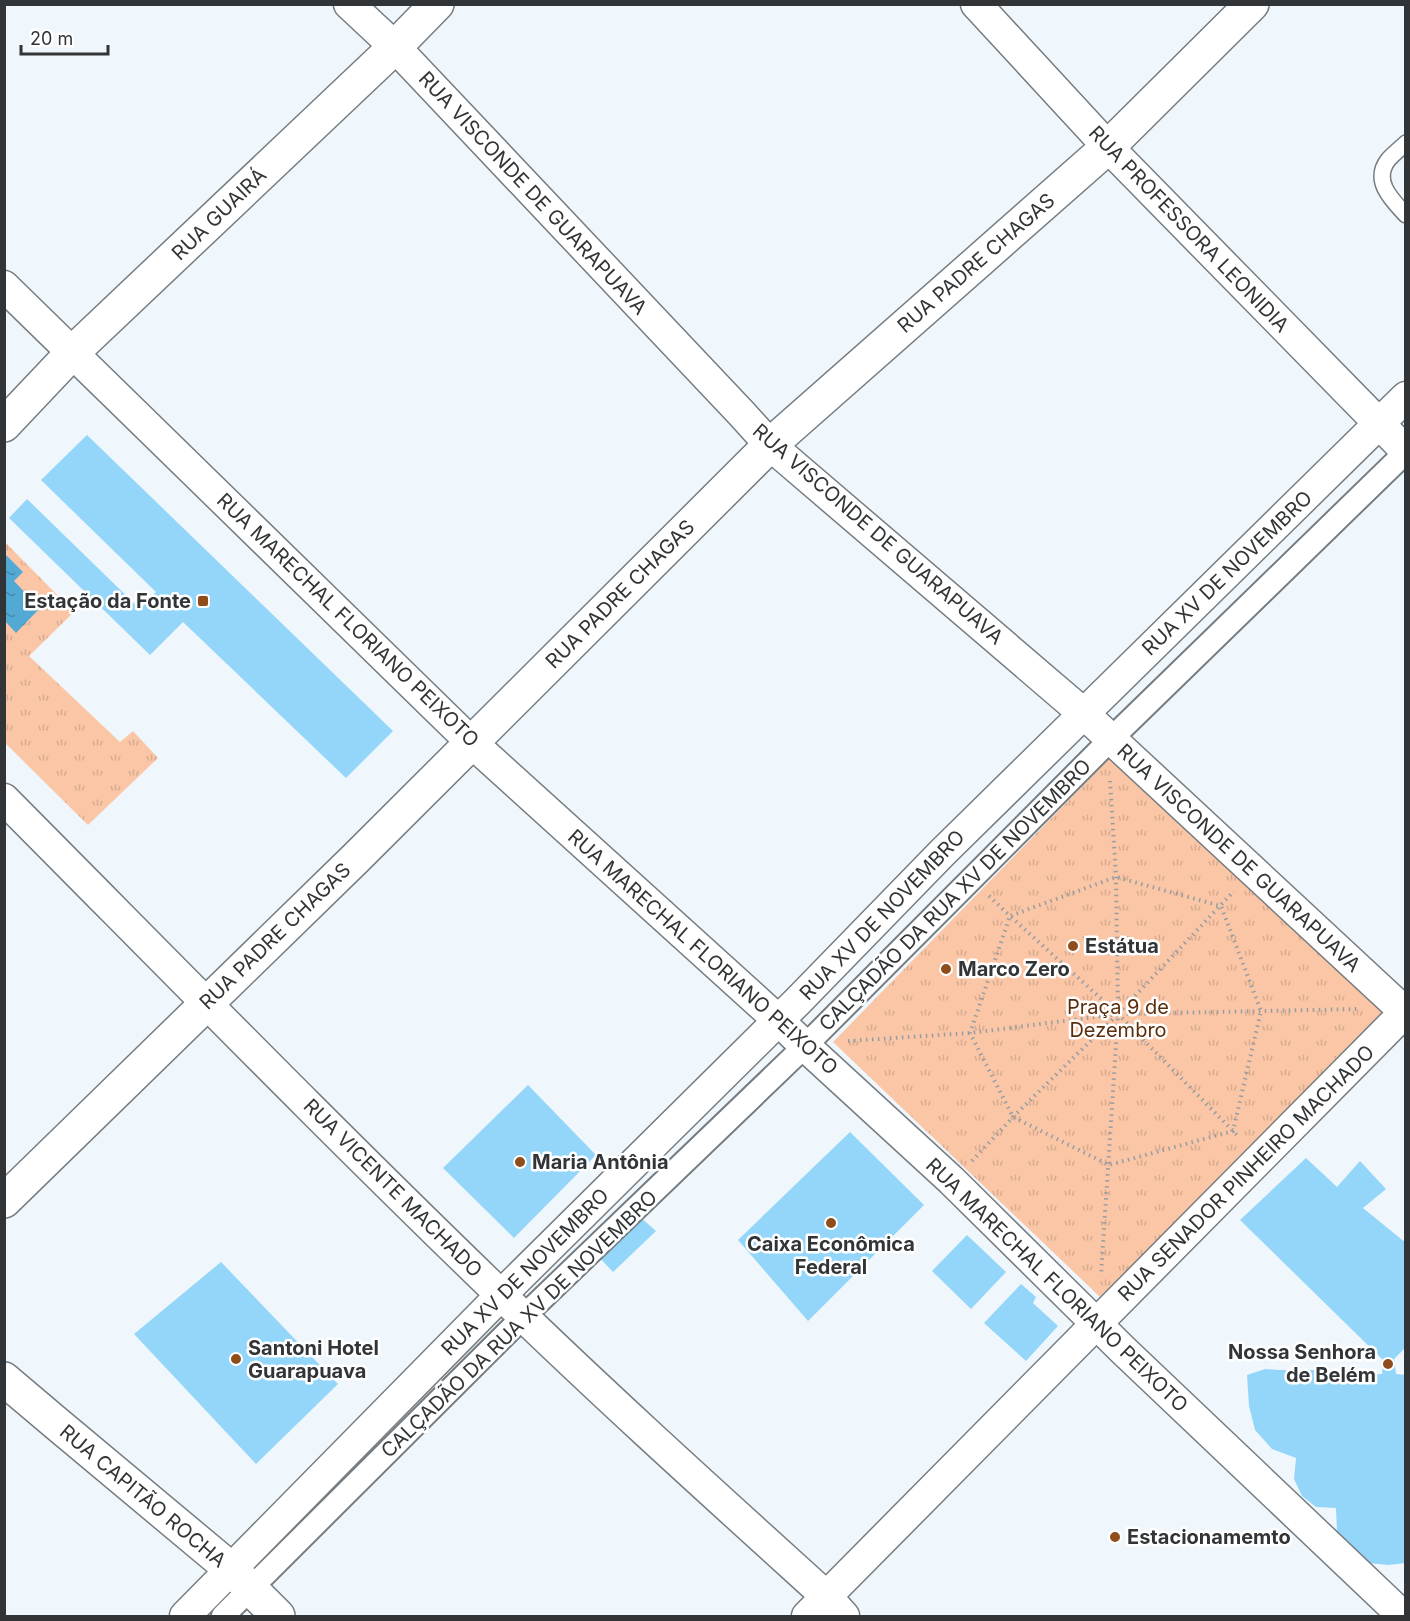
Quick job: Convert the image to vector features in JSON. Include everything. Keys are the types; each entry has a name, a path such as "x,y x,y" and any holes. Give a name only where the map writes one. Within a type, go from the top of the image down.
{"street":[{"name":"RUA VISCONDE DE GUARAPUAVA","path":"349,4 395,47 770,445 1083,713 1405,1012"},
{"name":"RUA GUAIRÁ","path":"4,425 74,352 395,47 437,4"},
{"name":"RUA PROFESSORA LEONIDIA","path":"976,4 1108,147 1406,451"},
{"name":"RUA PADRE CHAGAS","path":"4,1201 770,445 1108,147 1252,4"},
{"name":"RUA MARECHAL FLORIANO PEIXOTO","path":"4,286 471,742 951,1180 1097,1324 1403,1617"},
{"name":"RUA XV DE NOVEMBRO","path":"185,1617 242,1579 261,1539 501,1295 1083,713 1406,398"},
{"name":"CALÇADÃO DA RUA XV DE NOVEMBRO","path":"224,1617 242,1579 524,1317 804,1046 1111,739 1406,451"},
{"name":"RUA VICENTE MACHADO","path":"4,799 501,1295 635,1422 826,1610"},
{"name":"RUA SENADOR PINHEIRO MACHADO","path":"826,1610 1097,1324 1259,1157 1405,1012"},
{"name":"RUA CAPITÃO ROCHA","path":"4,1379 242,1579 278,1617"}],"lane":[{"path":"1406,143 1387,161 1382,170 1382,182 1387,195 1406,215"}],"path":[{"path":"1100,1281 1118,1014 1116,877 1110,770"},
{"path":"951,1180 1118,1014 1253,871"},
{"path":"1010,916 1116,877 1221,906"},
{"path":"1221,906 1261,1011 1233,1131"},
{"path":"1010,916 1118,1014 1259,1157"},
{"path":"1010,916 970,1033 1013,1117 1109,1165 1233,1131"},
{"path":"844,1041 970,1033 1118,1014 1364,1009"}],"green space":[{"path":"4,541 74,612 29,656 120,742 133,731 158,758 88,825 5,743"},
{"name":"Praça 9 de Dezembro","path":"1109,759 1387,1008 1256,1146 1100,1297 833,1042"}],"water":[{"name":"Estação da Fonte","path":"5,554 23,572 14,581 40,608 16,633 5,621"}],"building":[{"name":"Estação da Fonte","path":"87,435 393,731 346,778 183,622 150,655 9,518 27,499 140,609 156,592 41,480"},
{"name":"Maria Antônia","path":"528,1085 596,1155 514,1238 443,1168"},
{"name":"Caixa Econômica Federal","path":"850,1132 924,1205 808,1321 738,1240"},
{"name":"Nossa Senhora de Belém","path":"1306,1158 1337,1187 1360,1161 1386,1189 1363,1208 1406,1243 1406,1347 1394,1359 1396,1374 1406,1375 1406,1563 1389,1565 1367,1563 1351,1550 1337,1533 1336,1508 1316,1507 1302,1496 1294,1479 1296,1458 1272,1449 1255,1430 1249,1406 1247,1375 1265,1369 1333,1370 1363,1375 1382,1374 1383,1360 1240,1220"},
{"path":"639,1216 656,1231 613,1272 596,1254"},
{"path":"967,1235 1006,1272 971,1309 932,1271"},
{"name":"Santoni Hotel Guarapuava","path":"221,1262 338,1384 256,1464 134,1334"},
{"path":"1021,1284 1036,1297 1033,1303 1058,1326 1026,1361 984,1323"}],"place":[{"name":"Estação da Fonte","path":"203,601"},
{"name":"Estátua","path":"1073,946"},
{"name":"Marco Zero","path":"946,969"},
{"name":"Maria Antônia","path":"520,1162"},
{"name":"Caixa Econômica Federal","path":"831,1223"},
{"name":"Santoni Hotel Guarapuava","path":"236,1359"},
{"name":"Nossa Senhora de Belém","path":"1388,1364"},
{"name":"Estacionamemto","path":"1115,1537"}]}
